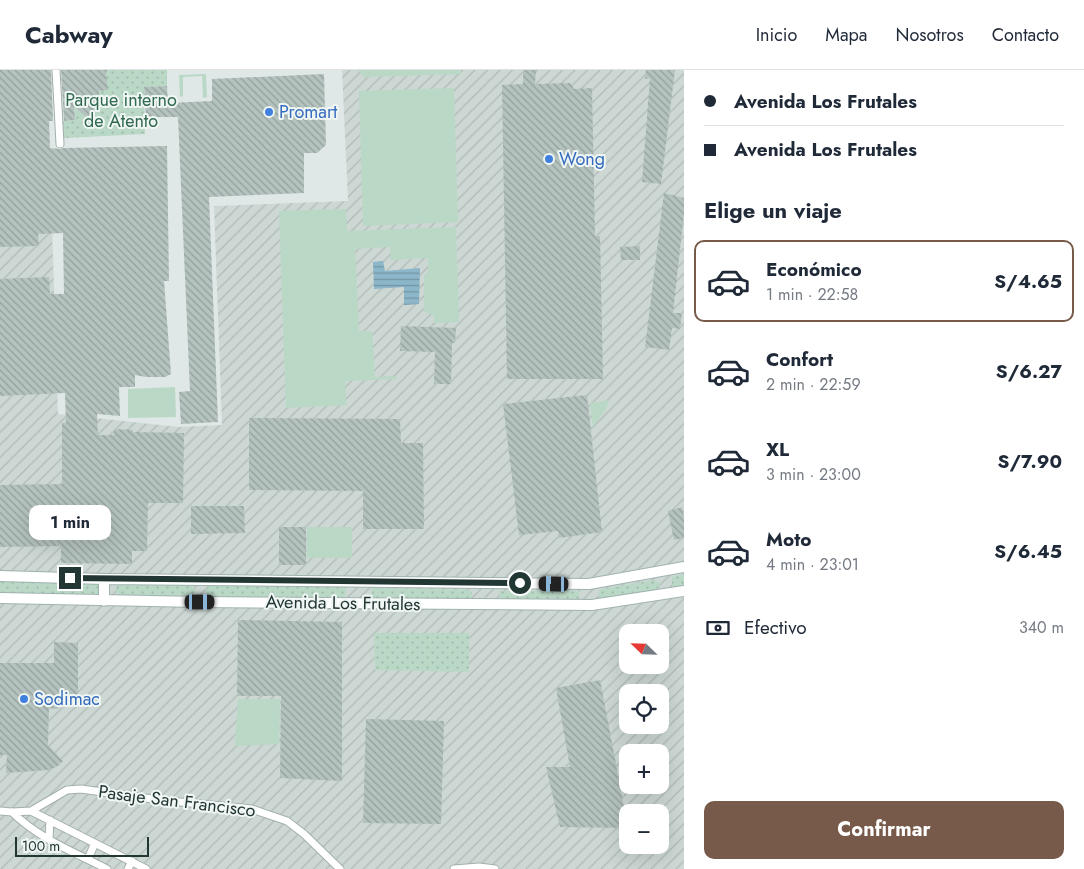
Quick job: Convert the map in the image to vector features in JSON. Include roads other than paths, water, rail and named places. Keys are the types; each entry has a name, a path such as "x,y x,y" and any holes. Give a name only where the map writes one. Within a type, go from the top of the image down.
{"main road":[{"name":"Avenida Los Frutales","path":"0,576 104,579 589,584 684,567"},
{"path":"104,579 104,600"},
{"name":"Avenida Los Frutales","path":"0,598 592,605 684,592"}],"street":[{"path":"56,70 60,144"},
{"name":"Pasaje San Francisco","path":"31,811 67,790 81,789 177,802 252,809 287,821 304,834 340,869"},
{"path":"0,810 12,812 31,811 146,869"},
{"path":"12,812 24,825 107,869"},
{"path":"49,839 50,820"},
{"path":"88,859 95,843"},
{"path":"128,869 132,861"},
{"path":"454,869 485,867 495,869"}],"water":[{"path":"383,261 385,271 420,268 419,304 404,305 404,287 374,289 373,262"}],"place":[{"name":"Promart","path":"269,112"},
{"name":"Wong","path":"549,159"},
{"name":"Sodimac","path":"24,699"}],"park label":[{"name":"Parque interno de Atento","path":"121,110"}]}
